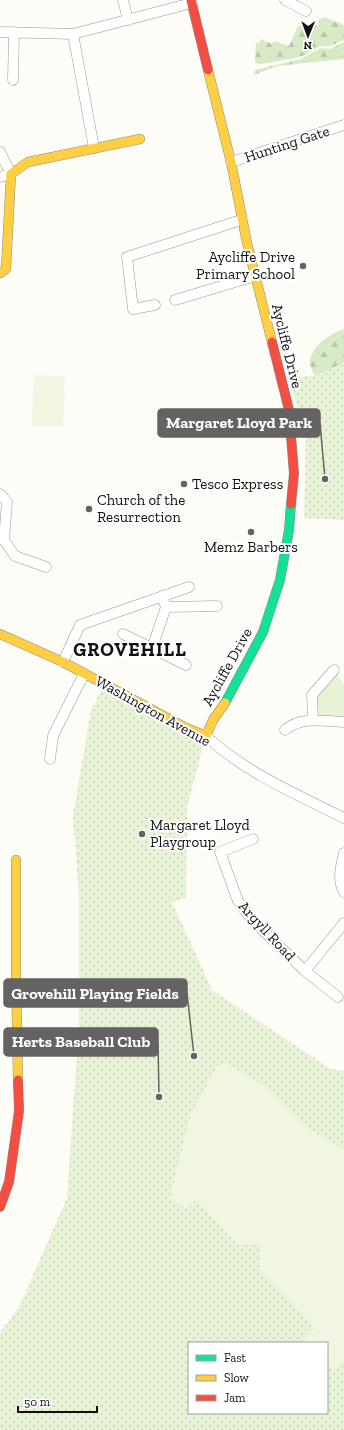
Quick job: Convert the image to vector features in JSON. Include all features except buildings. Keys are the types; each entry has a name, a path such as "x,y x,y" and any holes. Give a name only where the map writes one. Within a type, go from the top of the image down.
{"street":[{"path":"123,0 128,20"},
{"path":"285,0 306,11"},
{"path":"0,32 72,34 128,20 192,1"},
{"name":"Aycliffe Drive","path":"192,1 231,162 241,220 288,410 294,474 290,530 280,580 262,632 223,706 213,720 206,736"},
{"path":"13,80 14,32"},
{"path":"72,34 94,148"},
{"name":"Hunting Gate","path":"231,162 344,126"},
{"path":"0,176 11,174 28,162 140,138"},
{"path":"0,152 11,174 6,269 0,273"},
{"path":"155,305 133,309 128,257 241,220"},
{"path":"175,300 255,276"},
{"path":"0,494 7,502 2,540 14,556 46,567"},
{"path":"63,662 80,625 189,587"},
{"path":"152,648 166,608 162,596"},
{"path":"166,608 217,606"},
{"name":"Washington Avenue","path":"0,634 63,662 186,728 206,736 222,752 251,771 344,818"},
{"path":"123,634 186,665"},
{"path":"313,720 312,695 334,670"},
{"path":"50,759 52,736 84,674"},
{"path":"285,730 291,725 313,720 344,722"},
{"name":"Argyll Road","path":"253,839 220,852 238,901 252,920 305,971 338,996"},
{"path":"344,853 340,867 342,888 344,892"},
{"path":"0,1207 9,1182 20,1111 16,973 16,860"},
{"name":"Argyll Road","path":"305,971 344,924"}],"green space":[{"path":"325,17 344,25 344,40 330,46 320,46 305,55 291,59 260,64 256,63 256,42 259,43 261,39 272,44 274,41 289,46 298,26 304,24 318,25 318,20"},
{"path":"344,42 344,59 277,66 254,75 255,70 301,59 320,48 330,49"},
{"path":"344,329 344,363 315,376 311,369 310,363 312,355 318,345 323,340"},
{"path":"344,363 344,520 304,518 306,440 289,377 315,376"},
{"path":"34,375 65,376 63,427 32,426"},
{"path":"334,670 344,685 344,722 313,720 312,695"},
{"path":"105,684 206,736 187,807 186,898 172,902 212,990 331,1069 344,1071 344,1430 0,1430 0,1333 20,1305 67,1198 79,1022 79,895 73,816 91,710"},
{"path":"226,1063 265,1086 307,1128 344,1149 344,1361 334,1369 328,1363 328,1342 308,1342 305,1338 315,1328 260,1269 261,1245 238,1245 196,1200 186,1209 170,1198 191,1114 217,1066"}],"traffic: fast":[{"path":"225,703 263,632 280,580 289,530 291,504"}],"traffic: slow":[{"path":"208,70 231,162 247,243 272,342"},
{"path":"0,273 6,269 11,174 28,162 140,139"},
{"path":"0,634 63,662 186,728 206,736 213,720 225,703"},
{"path":"16,860 18,1080"}],"traffic: jam":[{"path":"191,0 208,70"},
{"path":"272,342 289,410 294,474 291,504"},
{"path":"0,1207 9,1182 19,1111 18,1080"}],"place":[{"name":"Aycliffe Drive Primary School","path":"303,266"},
{"name":"Margaret Lloyd Park","path":"325,479"},
{"name":"Tesco Express","path":"184,484"},
{"name":"Church of the Resurrection","path":"89,509"},
{"name":"Memz Barbers","path":"251,532"},
{"name":"Margaret Lloyd Playgroup","path":"142,834"},
{"name":"Grovehill Playing Fields","path":"194,1056"},
{"name":"Herts Baseball Club","path":"159,1097"}],"district":[{"name":"GROVEHILL","path":"130,649"}]}
